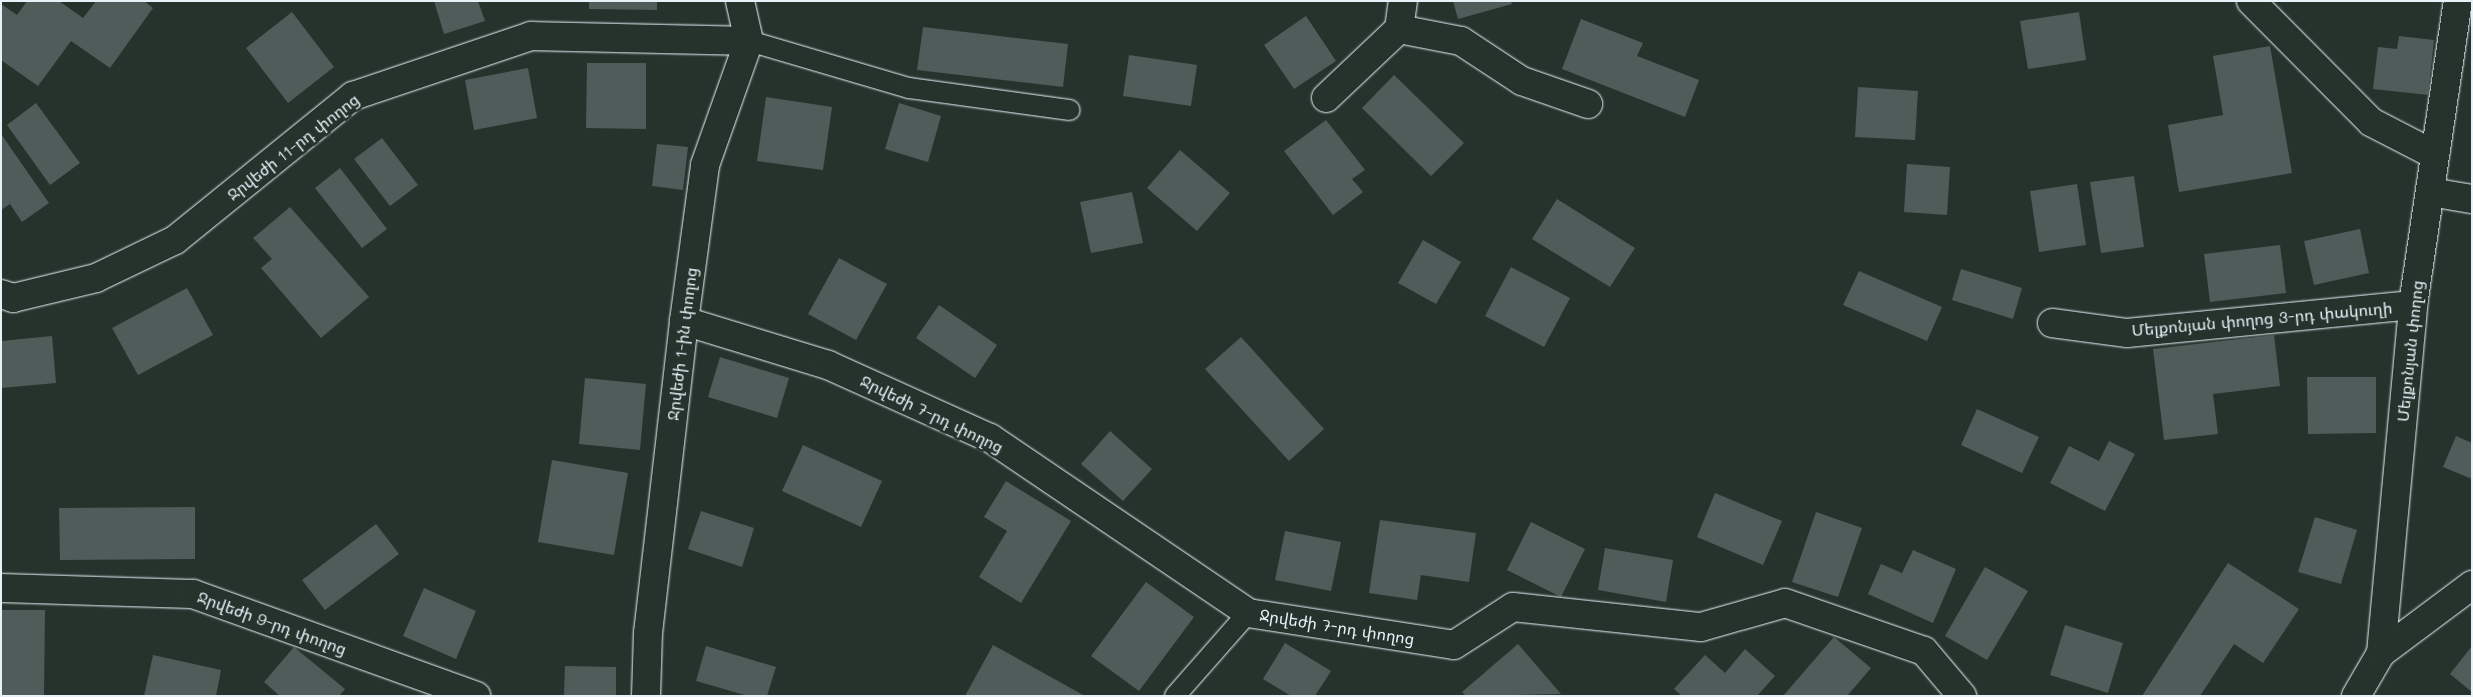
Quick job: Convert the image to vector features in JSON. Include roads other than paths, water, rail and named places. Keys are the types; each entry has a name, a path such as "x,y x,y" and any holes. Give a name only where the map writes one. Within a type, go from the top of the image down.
{"street":[{"path":"740,1 749,40"},
{"path":"1326,98 1399,29 1403,1"},
{"path":"2251,1 2371,122 2435,154"},
{"name":"Մելքոնյան փողոց","path":"2356,696 2381,653 2414,305 2458,1"},
{"path":"1399,29 1461,41 1522,82 1588,104"},
{"name":"Ջրվեժի 11-րդ փողոց","path":"1,294 13,298 96,278 175,240 353,96 531,36 749,40"},
{"name":"Ջրվեժի 1-ին փողոց","path":"646,696 648,633 684,321 705,164 749,40"},
{"path":"2430,192 2472,199"},
{"name":"Մելքոնյան փողոց 3-րդ փակուղի","path":"2052,323 2127,333 2414,305"},
{"name":"Ջրվեժի 7-րդ փողոց","path":"684,321 828,364 990,438 1248,613 1454,645 1513,606 1702,627 1785,603 1924,651 1962,696"},
{"path":"2381,653 2472,585"},
{"name":"Ջրվեժի 9-րդ փողոց","path":"1,588 193,594 476,696"}],"lane":[{"path":"749,40 909,88 1069,110"},
{"path":"1175,696 1248,613"}]}
